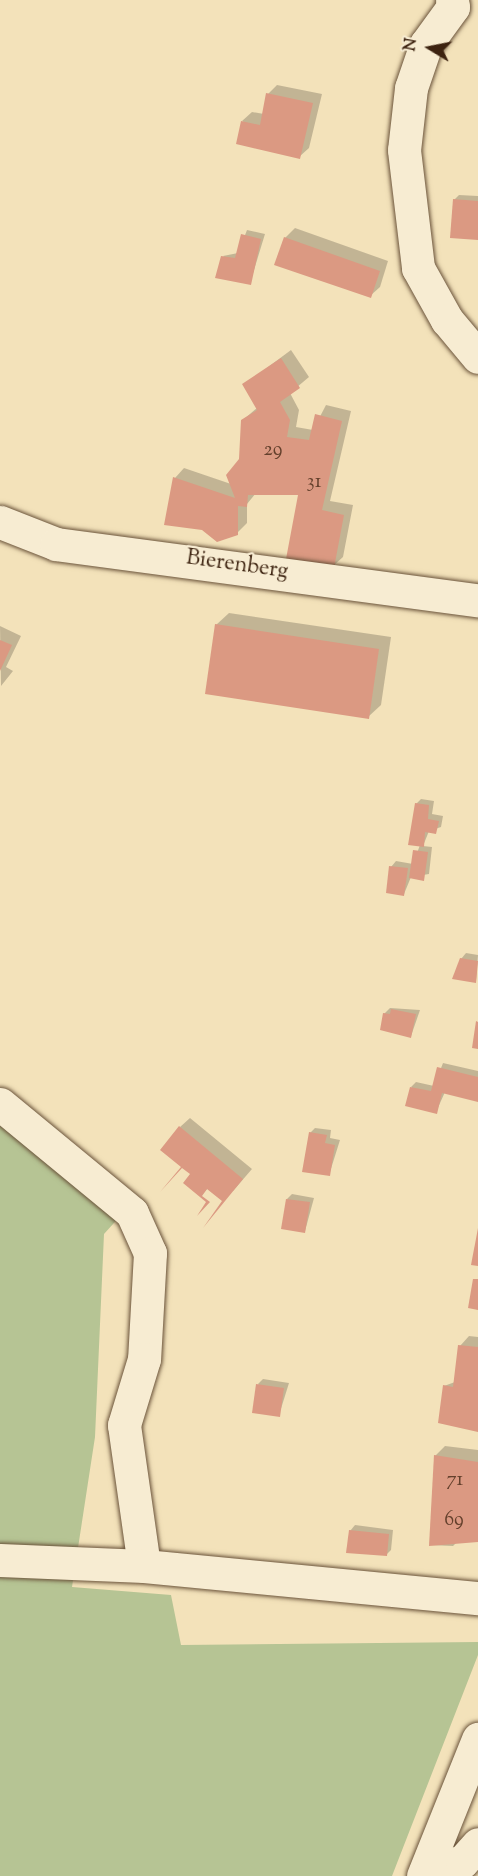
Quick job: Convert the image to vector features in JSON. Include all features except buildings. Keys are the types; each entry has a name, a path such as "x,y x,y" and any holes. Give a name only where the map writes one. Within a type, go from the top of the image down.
{"street":[{"path":"461,5 426,44 411,88 404,150 418,268 447,320 478,357"},
{"name":"Bierenberg","path":"0,522 56,544 478,600"},
{"path":"0,1104 132,1214 150,1253 144,1359 124,1425 144,1566"},
{"path":"0,1560 144,1566 478,1598"},
{"path":"424,1873 478,1739"},
{"path":"424,1873 462,1862 478,1844"}],"green space":[{"path":"0,1091 132,1203 104,1234 95,1437 72,1587 171,1595 181,1645 478,1642 478,1655 392,1876 0,1876"}]}
